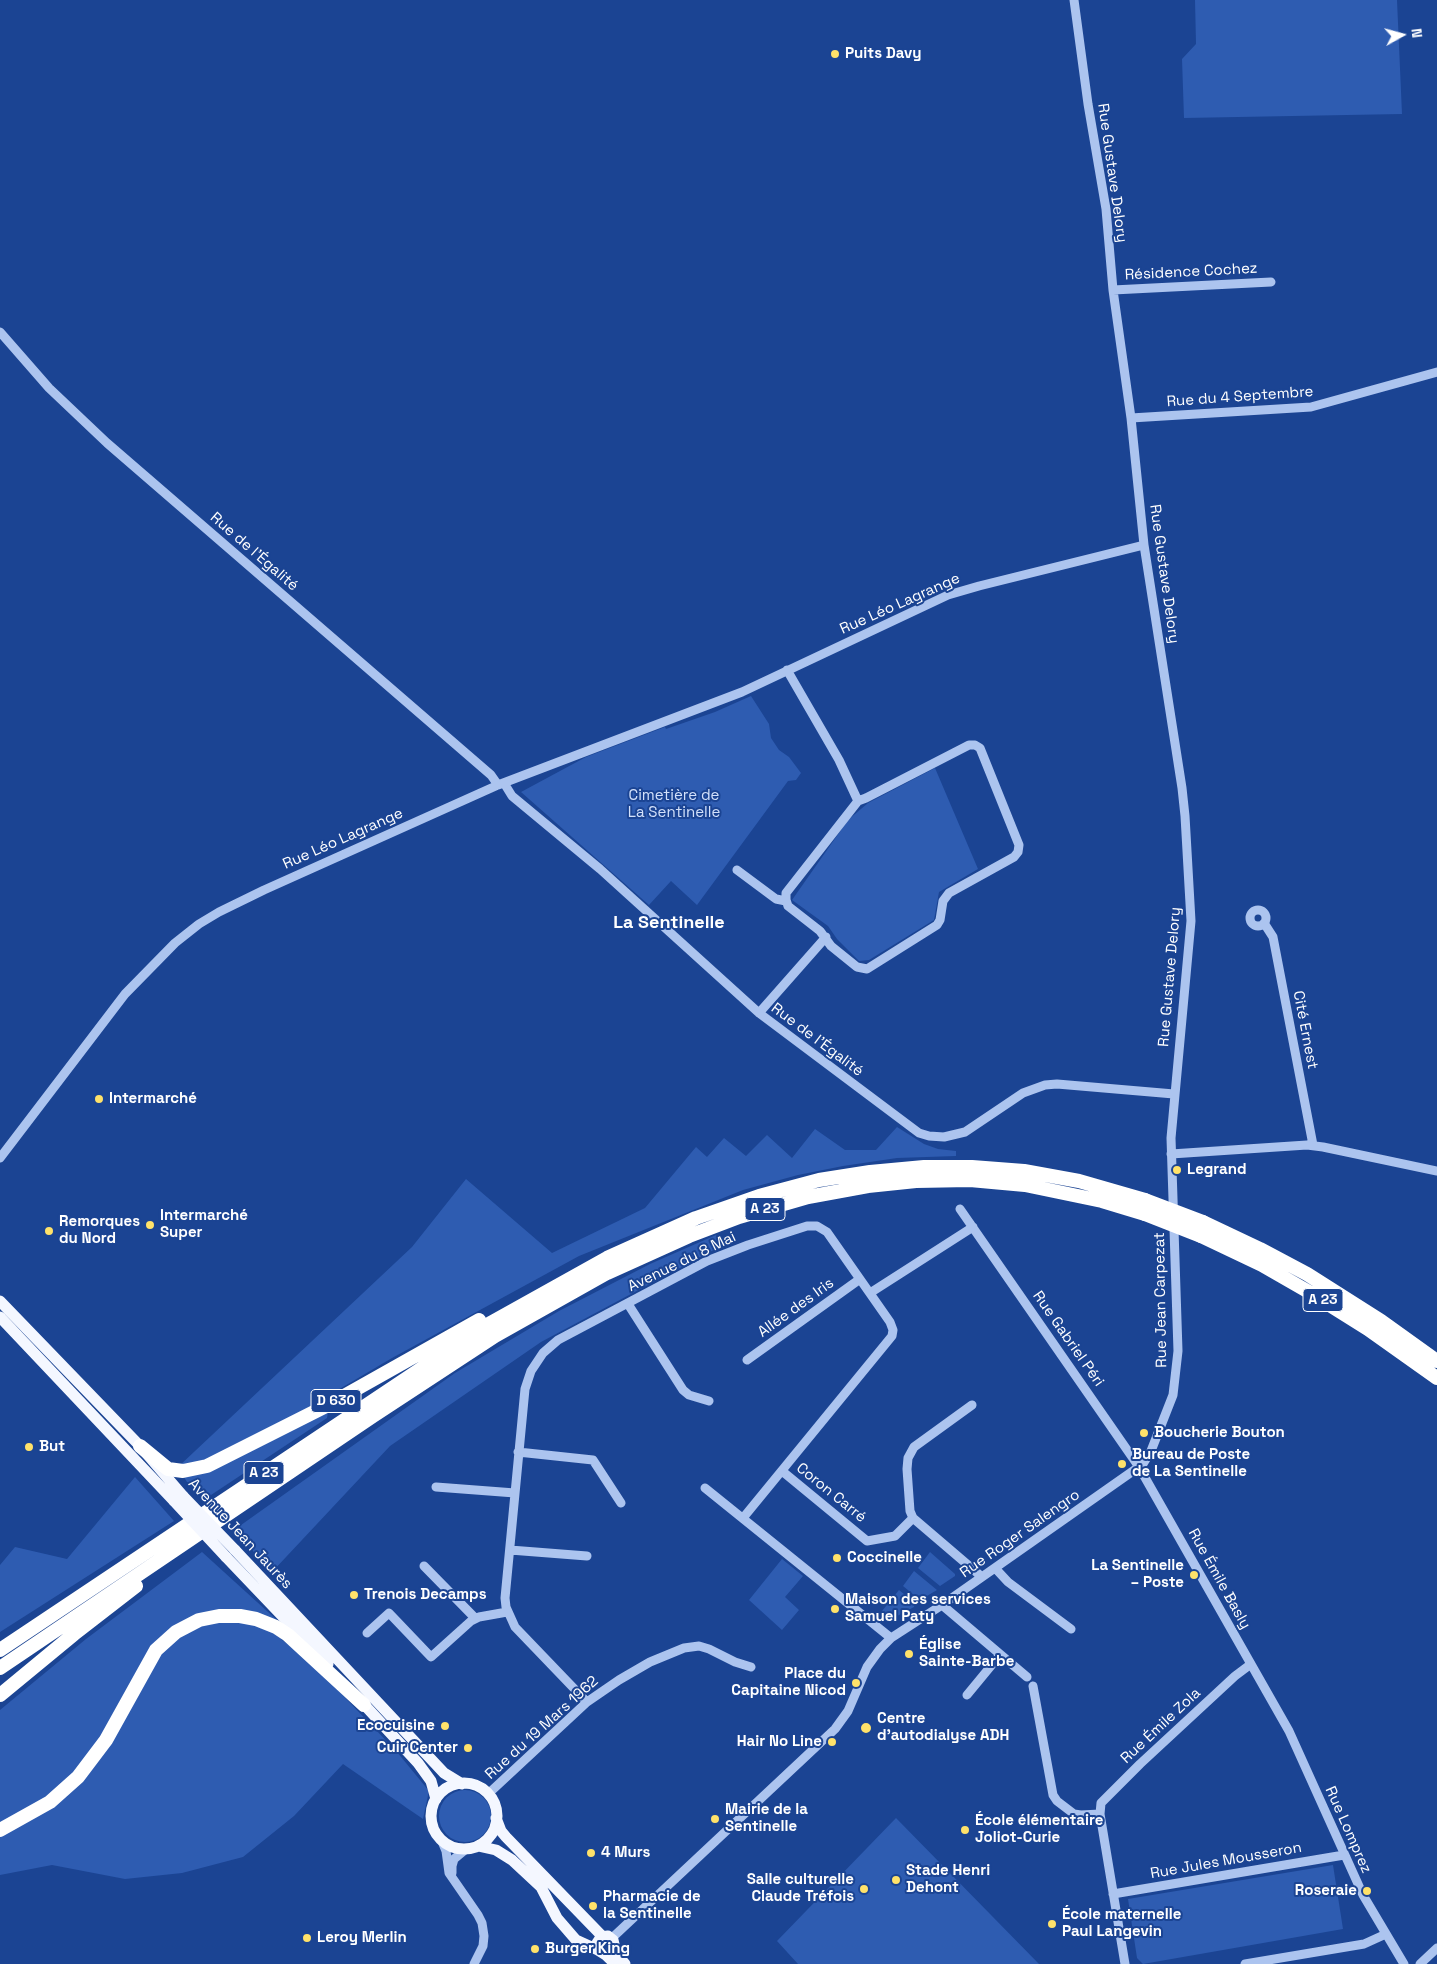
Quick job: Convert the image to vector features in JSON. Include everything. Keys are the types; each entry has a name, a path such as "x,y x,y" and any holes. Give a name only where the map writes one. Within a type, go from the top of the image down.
{"highway":[{"name":"A 23","path":"0,1650 462,1341 530,1299 625,1248 702,1216 770,1193 842,1176 912,1168 952,1166 989,1168 1060,1177 1145,1200 1202,1229 1246,1257 1309,1292 1375,1334 1437,1378"},
{"name":"A 23","path":"0,1668 390,1405 510,1327 622,1266 681,1239 740,1217 791,1202 843,1190 895,1183 944,1180 988,1182 1040,1188 1102,1201 1202,1229 1260,1249 1307,1274 1381,1321 1437,1360"},
{"name":"D 630","path":"140,1446 158,1463 168,1469 183,1471 207,1466 328,1405 496,1311 530,1299"},
{"path":"0,1695 94,1618 190,1548 204,1531"},
{"path":"0,1830 41,1808 78,1777 106,1740 152,1656 176,1632 199,1620 233,1615 256,1619 276,1627 288,1635 364,1705"}],"main road":[{"name":"Avenue Jean Jaurès","path":"0,1301 140,1446 178,1499"},
{"name":"Avenue Jean Jaurès","path":"0,1317 444,1774 462,1784"},
{"name":"Avenue Jean Jaurès","path":"230,1554 418,1763 431,1781 436,1799"},
{"path":"496,1818 494,1830 490,1836 478,1846 466,1849 453,1847 441,1839 435,1830 432,1820 432,1809 436,1799 448,1788 462,1784 474,1785 488,1794 494,1804 500,1828 506,1837 626,1964"},
{"path":"478,1846 499,1852 519,1866 543,1890 557,1918 576,1940 607,1946"},
{"path":"607,1946 615,1964"}],"street":[{"name":"Rue Gustave Delory","path":"1074,0 1088,104 1103,190 1113,290 1131,418 1144,545 1182,788 1191,921 1170,1154"},
{"name":"Résidence Cochez","path":"1113,290 1271,282"},
{"name":"Rue de l'Égalité","path":"0,332 49,388 94,431 491,775 512,796 600,869 759,1013 911,1128 929,1136 950,1137 965,1132 1023,1093 1045,1085 1057,1084 1174,1094"},
{"name":"Rue du 4 Septembre","path":"1131,418 1311,407 1437,372"},
{"name":"Rue Léo Lagrange","path":"0,1158 119,1001 168,949 199,924 219,912 501,784 715,703 956,592 1144,545"},
{"path":"786,670 842,765 858,801"},
{"path":"975,744 980,748 1018,843 1019,850 1014,857 949,893 943,901 940,920 937,925 870,968 864,969 857,967 831,946 820,930 788,906 786,901 786,893 858,801 969,745 975,744"},
{"path":"737,870 776,899 786,901"},
{"name":"Cité Ernest","path":"1264,923 1273,937 1313,1145"},
{"path":"759,1013 826,937"},
{"path":"1170,1154 1313,1145 1437,1171"},
{"name":"Rue Jean Carpezat","path":"1140,1467 1148,1456 1171,1402 1177,1370 1170,1154"},
{"name":"Rue Gabriel Péri","path":"960,1209 1140,1467"},
{"name":"Avenue du 8 Mai","path":"507,1612 505,1598 525,1389 528,1378 538,1359 553,1344 719,1256 807,1226 817,1226 827,1232 890,1322 893,1330 892,1336 743,1518"},
{"path":"870,1293 973,1227"},
{"name":"Allée des Iris","path":"747,1360 860,1279"},
{"path":"628,1304 683,1390 689,1395 709,1401"},
{"path":"972,1405 916,1445 911,1450 907,1469 910,1511 913,1518 982,1577"},
{"path":"518,1452 594,1460 621,1503"},
{"name":"Rue Roger Salengro","path":"607,1946 839,1725 848,1711 866,1667 874,1655 891,1638 942,1605 1140,1467"},
{"name":"Rue Émile Basly","path":"1140,1467 1274,1705"},
{"name":"Coron Carré","path":"782,1471 867,1541 895,1536 913,1518"},
{"path":"436,1487 515,1493"},
{"path":"705,1488 891,1638"},
{"path":"510,1550 586,1556"},
{"path":"424,1566 475,1618"},
{"path":"994,1568 1008,1582 1071,1629"},
{"path":"942,1605 1027,1677"},
{"path":"367,1633 389,1613 431,1657 475,1618 507,1612 515,1627 587,1702"},
{"name":"Rue du 19 Mars 1962","path":"488,1794 587,1702 643,1666 689,1647 699,1646 751,1667"},
{"path":"967,1695 1000,1655"},
{"name":"Rue Émile Zola","path":"1100,1814 1100,1806 1105,1797 1235,1676 1251,1664"},
{"path":"1033,1686 1053,1795 1057,1801 1074,1814 1081,1816 1100,1814 1125,1964"},
{"name":"Rue Lomprez","path":"1274,1705 1292,1738 1363,1896 1404,1964"},
{"path":"441,1839 446,1851 448,1869 478,1915 483,1927 482,1946 474,1964"},
{"path":"455,1880 452,1869 453,1862 466,1849"},
{"name":"Rue Jules Mousseron","path":"1113,1894 1344,1855"},
{"path":"1245,1964 1295,1960 1368,1943 1386,1934"},
{"path":"1420,1964 1437,1948"}],"green space":[{"path":"1195,0 1397,0 1402,114 1184,118 1182,59 1196,44"},
{"name":"Cimetière de La Sentinelle","path":"751,696 769,724 771,738 779,750 789,757 801,773 796,780 788,781 697,905 671,881 649,905 521,792 586,757 665,727 666,729 715,712"},
{"path":"935,768 978,869 939,892 934,920 869,960 859,961 837,939 828,926 792,900 848,820 868,803"},
{"path":"897,1127 924,1144 938,1149 956,1151 956,1156 897,1158 843,1166 798,1175 743,1190 579,1256 392,1358 331,1394 327,1418 205,1499 187,1482 178,1467 412,1247 466,1179 552,1253 645,1208 696,1147 707,1157 724,1138 746,1156 767,1135 792,1158 815,1129 845,1150 876,1150"},
{"path":"716,1235 721,1246 541,1342 390,1446 272,1572 234,1530 455,1373 559,1311 650,1264"},
{"path":"135,1477 174,1521 0,1632 0,1565 15,1547 67,1559"},
{"path":"202,1552 279,1622 281,1639 312,1663 397,1752 429,1791 423,1819 343,1764 294,1816 243,1857 182,1873 125,1879 52,1865 0,1875 0,1710 86,1639"},
{"path":"930,1552 955,1574 955,1576 940,1586 918,1568"},
{"path":"782,1559 803,1576 785,1597 799,1610 782,1630 749,1600"},
{"path":"914,1571 937,1590 920,1600 903,1586"},
{"path":"899,1590 915,1603 914,1607 886,1622 878,1616"},
{"path":"465,1790 475,1792 483,1798 489,1806 491,1816 489,1826 483,1834 475,1840 465,1842 455,1840 447,1834 441,1826 439,1816 441,1806 447,1798 455,1792"},
{"name":"Stade Henri Dehont","path":"896,1818 1039,1964 798,1964 777,1941"},
{"path":"1333,1865 1343,1929 1143,1964 1137,1958 1128,1899"}],"place":[{"name":"Puits Davy","path":"835,54"},
{"name":"Intermarché","path":"99,1099"},
{"name":"Legrand","path":"1177,1170"},
{"name":"Intermarché Super","path":"150,1225"},
{"name":"Remorques du Nord","path":"49,1231"},
{"name":"Boucherie Bouton","path":"1144,1433"},
{"name":"But","path":"29,1447"},
{"name":"Bureau de Poste de La Sentinelle","path":"1122,1464"},
{"name":"Coccinelle","path":"837,1558"},
{"name":"La Sentinelle – Poste","path":"1194,1575"},
{"name":"Trenois Decamps","path":"354,1595"},
{"name":"Maison des services Samuel Paty","path":"835,1609"},
{"name":"Église Sainte-Barbe","path":"909,1654"},
{"name":"Place du Capitaine Nicod","path":"856,1683"},
{"name":"Ecocuisine","path":"445,1726"},
{"name":"Centre d'autodialyse ADH","path":"866,1728"},
{"name":"Hair No Line","path":"832,1742"},
{"name":"Cuir Center","path":"468,1748"},
{"name":"Mairie de la Sentinelle","path":"715,1819"},
{"name":"École élémentaire Joliot-Curie","path":"965,1830"},
{"name":"4 Murs","path":"591,1853"},
{"name":"Stade Henri Dehont","path":"896,1880"},
{"name":"Salle culturelle Claude Tréfois","path":"864,1889"},
{"name":"Roseraie","path":"1367,1891"},
{"name":"Pharmacie de la Sentinelle","path":"593,1906"},
{"name":"École maternelle Paul Langevin","path":"1052,1924"},
{"name":"Leroy Merlin","path":"307,1938"},
{"name":"Burger King","path":"535,1949"}],"district":[{"name":"La Sentinelle","path":"669,923"}]}
